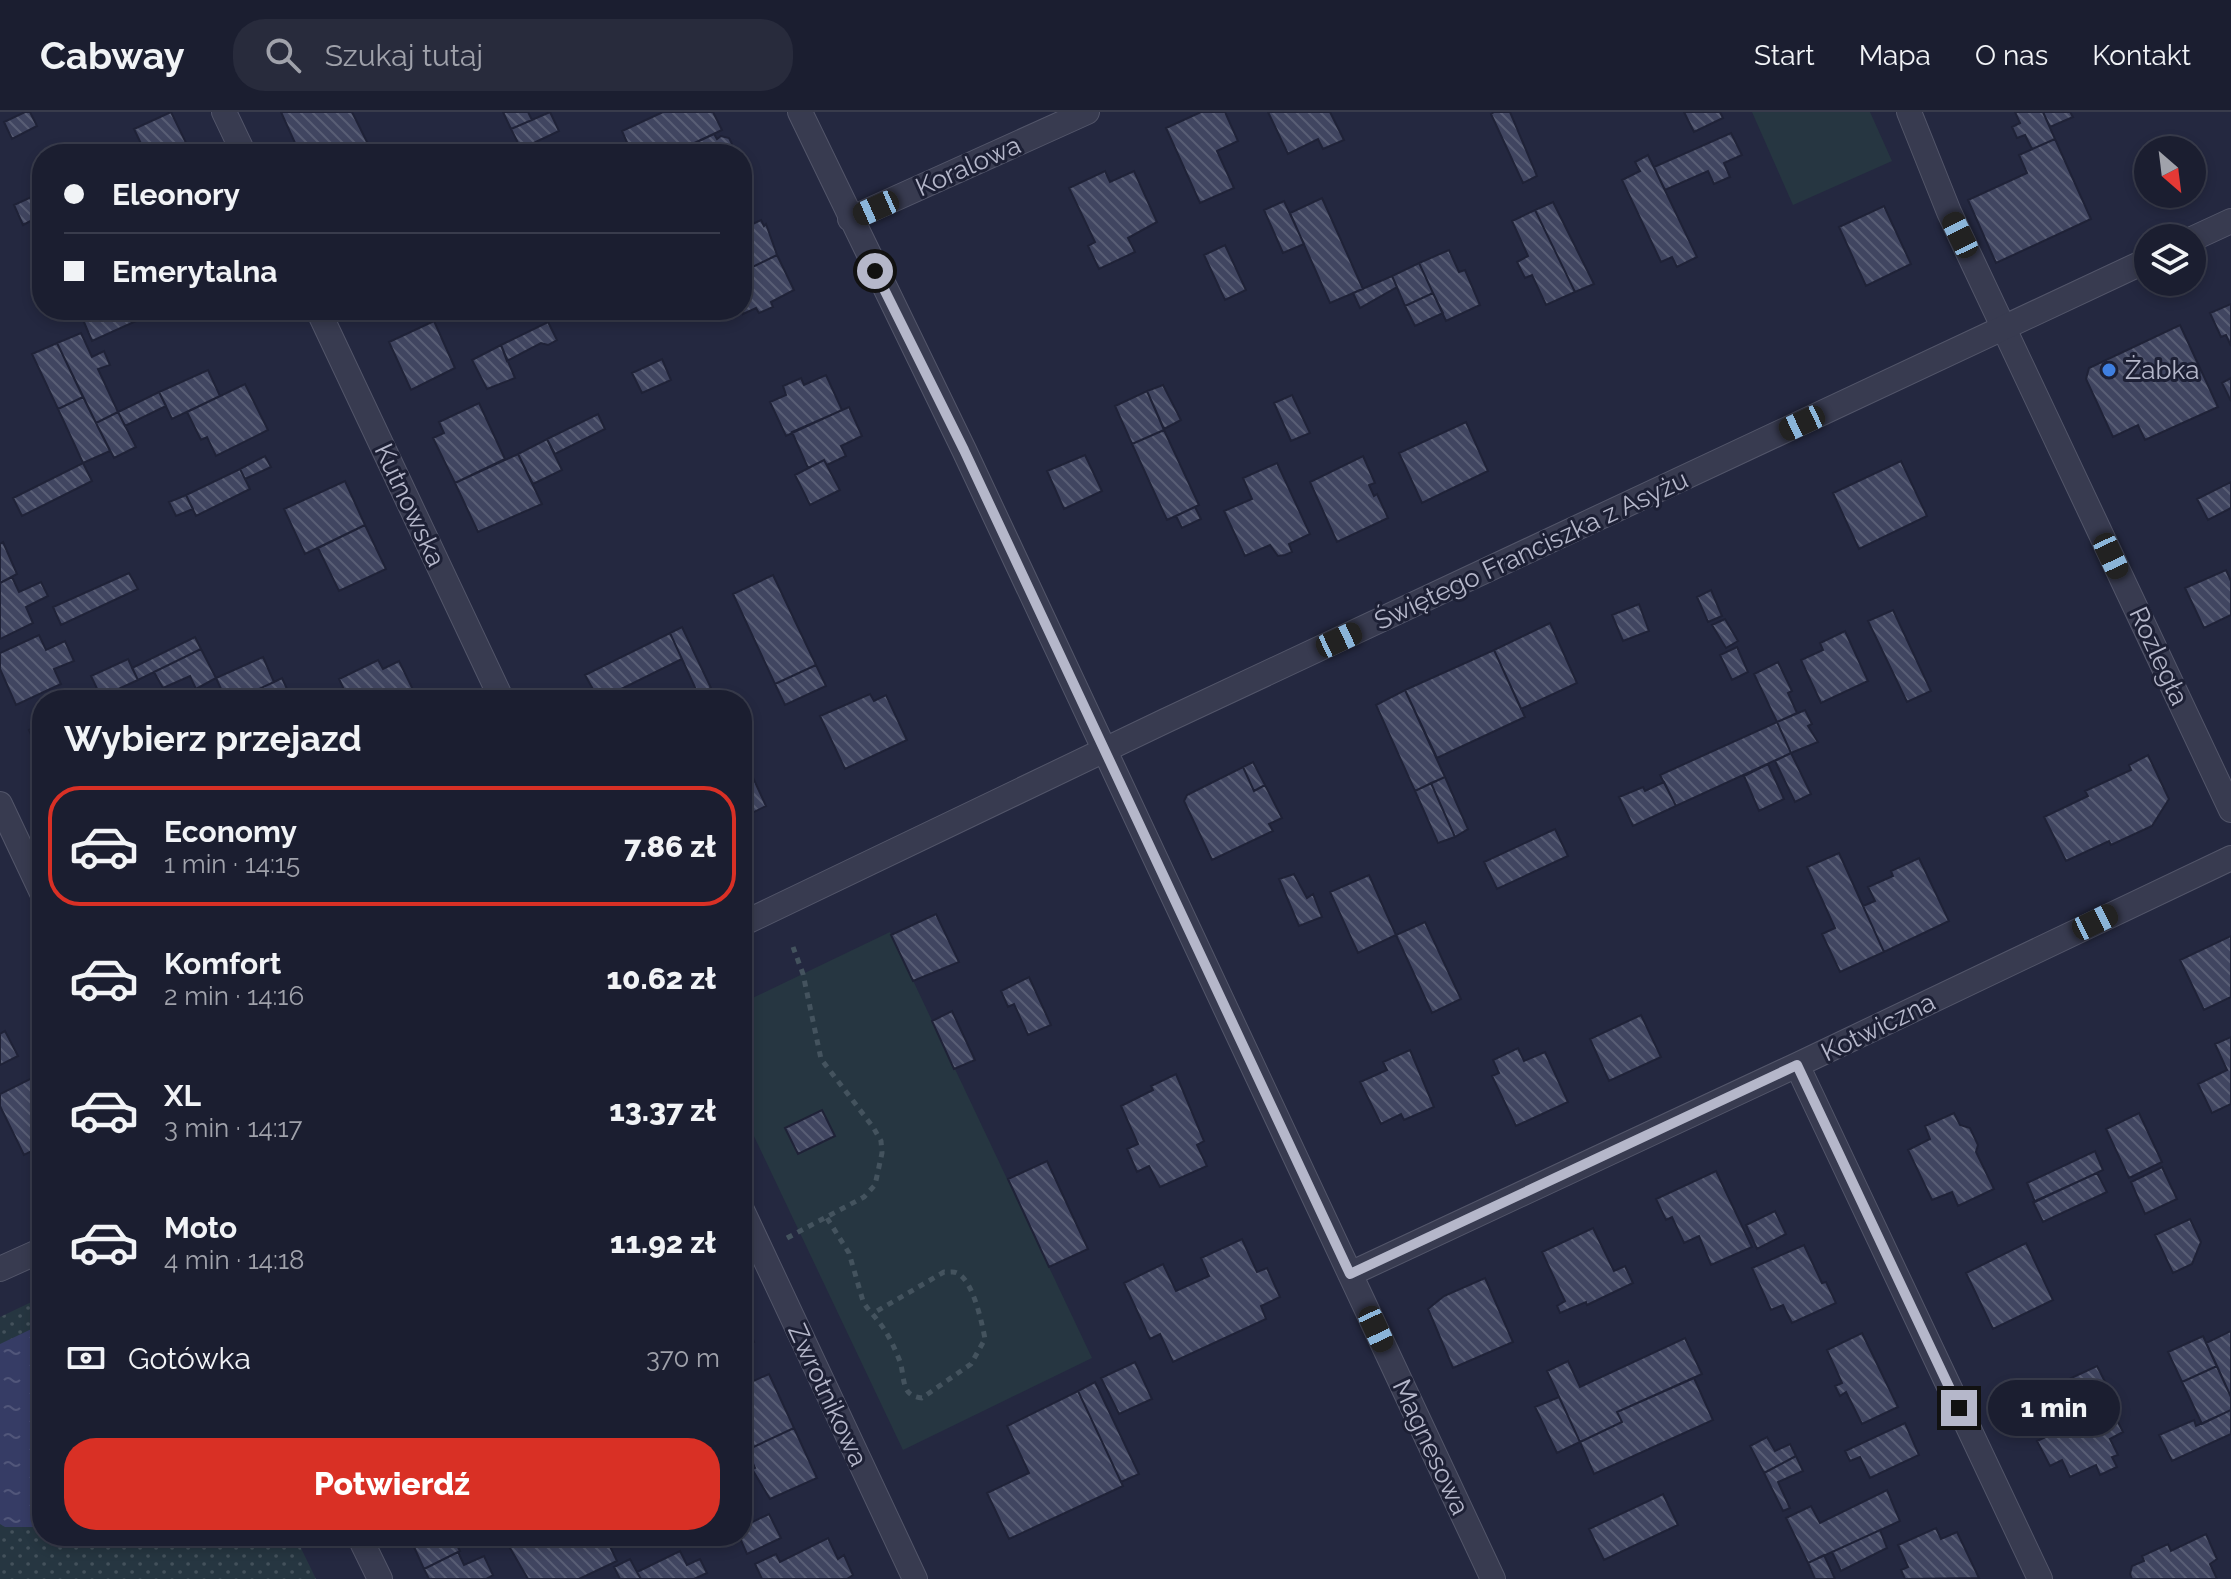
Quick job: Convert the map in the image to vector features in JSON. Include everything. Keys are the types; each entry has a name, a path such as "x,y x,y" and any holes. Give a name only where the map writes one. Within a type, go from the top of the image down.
{"street":[{"path":"224,112 239,144"},
{"name":"Magnesowa","path":"800,112 964,450 1493,1579"},
{"name":"Koralowa","path":"850,219 1087,112"},
{"name":"Rozległa","path":"1909,112 1949,212 2231,810"},
{"path":"2206,233 2231,221"},
{"name":"Świętego Franciszka z Asyżu","path":"752,919 2134,267"},
{"name":"Kutnowska","path":"323,320 497,690"},
{"path":"0,804 32,872"},
{"name":"Kotwiczna","path":"1350,1274 2231,858"},
{"path":"1797,1065 2040,1579"},
{"name":"Zwrotnikowa","path":"752,1232 915,1579"},
{"path":"0,1269 32,1255"},
{"path":"364,1546 380,1579"}],"path":[{"path":"761,1251 864,1197 875,1185 880,1170 881,1141 821,1059 803,974 793,947"},
{"path":"827,1218 849,1253 863,1301 872,1314 884,1329 900,1361 905,1390 913,1397 922,1398 971,1364 985,1339 967,1282 957,1273 944,1272 872,1314"}],"shaded area":[{"path":"1752,112 1870,112 1892,161 1793,205"},
{"path":"890,932 1092,1358 903,1450 752,1132 752,998"},
{"path":"32,1302 32,1546 300,1546 316,1579 0,1579 0,1317"}],"water":[{"path":"32,1329 32,1527 5,1527 0,1524 0,1344"}],"building":[{"path":"30,112 37,126 12,139 4,122"},
{"path":"171,112 187,144 141,144 134,129"},
{"path":"281,112 352,112 368,144 295,144"},
{"path":"503,112 528,112 532,120 511,129"},
{"path":"550,112 559,131 532,144 518,144 511,129"},
{"path":"663,112 713,112 722,130 692,144 628,144 622,131"},
{"path":"1201,112 1225,112 1238,141 1217,151 1234,188 1200,203 1166,128"},
{"path":"1268,112 1330,112 1344,140 1323,149 1318,139 1288,154"},
{"path":"1510,112 1537,176 1523,183 1491,114"},
{"path":"1684,112 1720,112 1723,118 1694,132"},
{"path":"2015,112 2043,112 2055,139 2032,149 2025,135 2017,138 2012,127 2020,123"},
{"path":"2043,112 2070,112 2073,117 2050,127"},
{"path":"1731,133 1742,155 1724,163 1730,177 1714,184 1708,171 1665,190 1654,167"},
{"path":"714,134 717,139 721,136 729,138 732,144 692,144"},
{"path":"2055,139 2091,219 1996,263 1968,200 2027,173 2019,155"},
{"path":"1648,155 1697,257 1677,267 1672,257 1661,262 1622,180 1640,171 1635,162"},
{"path":"1105,171 1110,182 1134,171 1157,222 1128,238 1135,252 1099,269 1088,246 1095,242 1069,188"},
{"path":"32,197 32,220 23,225 14,205"},
{"path":"1322,198 1363,289 1330,303 1290,213"},
{"path":"1284,201 1304,244 1283,253 1264,210"},
{"path":"1553,202 1594,284 1575,292 1535,210"},
{"path":"1884,206 1911,264 1866,286 1839,227"},
{"path":"1535,210 1575,292 1546,305 1532,275 1525,278 1517,262 1528,256 1512,221"},
{"path":"761,220 764,226 766,224 777,255 752,267 752,224"},
{"path":"1225,245 1246,290 1225,300 1204,255"},
{"path":"1449,250 1459,272 1465,270 1480,305 1446,321 1419,263"},
{"path":"777,255 794,290 771,302 773,307 759,313 756,308 752,310 752,267"},
{"path":"1419,263 1433,293 1405,306 1392,276"},
{"path":"1392,276 1397,287 1360,308 1353,293"},
{"path":"1433,293 1443,313 1415,326 1405,306"},
{"path":"2231,304 2231,346 2226,335 2221,337 2210,313"},
{"path":"83,320 138,320 92,341"},
{"path":"434,321 455,368 411,390 389,342"},
{"path":"548,322 557,340 548,345 541,343 507,361 501,345"},
{"path":"2180,325 2218,407 2145,440 2138,425 2113,437 2086,379 2089,368"},
{"path":"81,333 92,357 104,351 110,365 98,369 118,412 96,423 57,343"},
{"path":"57,343 83,397 58,409 32,354"},
{"path":"501,345 515,378 487,389 472,360"},
{"path":"662,359 671,380 642,393 632,373"},
{"path":"208,370 220,396 172,419 159,392"},
{"path":"826,375 842,410 786,436 770,402 786,395 783,386 801,378 804,385"},
{"path":"2231,378 2231,401 2222,383"},
{"path":"245,384 268,430 216,456 207,437 201,440 187,412"},
{"path":"1163,385 1181,420 1164,429 1147,391"},
{"path":"1147,391 1164,430 1132,444 1115,406"},
{"path":"159,392 166,406 125,426 118,412"},
{"path":"1292,395 1310,433 1291,441 1274,403"},
{"path":"83,397 110,451 83,463 58,409"},
{"path":"479,403 505,459 455,483 433,438 444,433 439,422"},
{"path":"849,407 862,436 841,446 846,456 827,465 824,460 808,468 792,432"},
{"path":"118,412 136,447 114,458 96,423"},
{"path":"598,414 605,429 555,454 547,439"},
{"path":"1466,422 1488,471 1422,503 1399,453"},
{"path":"1164,430 1199,505 1167,520 1132,444"},
{"path":"547,439 562,470 533,484 518,454"},
{"path":"518,454 542,504 478,532 455,483"},
{"path":"1085,455 1102,491 1064,509 1047,471"},
{"path":"265,456 271,467 245,479 240,469"},
{"path":"1363,456 1375,483 1369,485 1374,496 1377,494 1388,518 1337,542 1310,482"},
{"path":"824,460 840,490 810,505 795,475"},
{"path":"1901,461 1927,516 1859,549 1833,493"},
{"path":"83,463 92,481 22,516 13,498"},
{"path":"1277,463 1310,534 1289,544 1292,552 1285,555 1278,556 1270,545 1245,556 1224,511 1252,499 1243,478"},
{"path":"240,469 250,489 196,516 186,495"},
{"path":"345,481 365,525 305,554 284,509"},
{"path":"2231,482 2231,508 2208,520 2197,499"},
{"path":"186,495 193,509 176,516 169,502"},
{"path":"1195,507 1201,519 1182,528 1176,516"},
{"path":"365,525 386,569 339,591 318,548"},
{"path":"3,542 17,574 0,583 0,544"},
{"path":"2226,570 2231,581 2231,615 2204,628 2185,588"},
{"path":"129,573 138,589 61,625 53,607"},
{"path":"773,575 816,665 775,684 733,594"},
{"path":"12,577 19,592 41,582 48,596 26,607 33,623 0,639 0,583"},
{"path":"1711,590 1722,616 1708,622 1697,597"},
{"path":"1639,604 1649,631 1623,641 1612,615"},
{"path":"1893,610 1931,691 1907,702 1868,621"},
{"path":"1725,619 1738,641 1726,648 1712,625"},
{"path":"1550,623 1577,683 1521,709 1494,650"},
{"path":"682,627 711,688 696,690 670,633"},
{"path":"1845,631 1868,681 1821,703 1801,660 1823,650 1820,643"},
{"path":"670,633 682,659 619,690 593,690 585,675"},
{"path":"39,635 46,650 65,641 74,661 54,669 61,684 48,690 32,690 32,698 16,705 0,669 0,653"},
{"path":"195,637 201,649 138,680 132,668"},
{"path":"1737,647 1748,672 1732,680 1720,655"},
{"path":"201,649 216,678 196,689 190,676 163,688 154,672"},
{"path":"1494,650 1525,717 1437,758 1405,690"},
{"path":"263,657 274,682 257,690 221,690 216,678"},
{"path":"128,659 138,680 116,690 98,690 91,676"},
{"path":"378,660 383,669 399,661 413,690 344,690 339,679"},
{"path":"1778,662 1792,691 1788,693 1797,713 1777,722 1754,674"},
{"path":"816,665 826,686 785,705 775,684"},
{"path":"282,678 287,690 257,690"},
{"path":"1405,690 1445,777 1415,791 1376,705"},
{"path":"870,694 874,701 886,695 907,740 845,769 820,716"},
{"path":"1805,710 1812,724 1808,726 1818,742 1791,753 1777,722"},
{"path":"1777,722 1791,753 1676,806 1660,775"},
{"path":"1791,753 1811,794 1795,802 1775,761"},
{"path":"2148,755 2169,799 2152,826 2066,861 2044,817 2088,796 2085,791 2131,770 2129,765"},
{"path":"1253,762 1265,785 1254,791 1243,767"},
{"path":"1768,764 1784,799 1759,811 1744,776"},
{"path":"1243,767 1254,791 1265,785 1282,818 1269,824 1273,831 1212,860 1184,801 1187,795"},
{"path":"752,776 766,806 752,813"},
{"path":"1445,777 1468,829 1455,837 1431,783"},
{"path":"1664,782 1676,806 1633,826 1619,797 1643,787 1645,791"},
{"path":"1431,783 1455,837 1438,843 1415,791"},
{"path":"1555,829 1568,856 1497,889 1484,862"},
{"path":"1839,853 1884,952 1840,972 1822,934 1835,928 1807,867"},
{"path":"1919,858 1949,921 1884,952 1863,906 1875,901 1868,887 1893,876 1891,871"},
{"path":"1294,874 1307,898 1313,894 1322,917 1299,926 1279,879"},
{"path":"1369,875 1396,935 1358,953 1330,892"},
{"path":"936,914 959,962 913,981 891,935"},
{"path":"1425,922 1461,999 1432,1013 1396,935"},
{"path":"2231,936 2231,997 2204,1010 2180,960"},
{"path":"1029,977 1051,1025 1028,1035 1014,1004 1008,1007 1001,991"},
{"path":"952,1011 975,1060 954,1069 932,1021"},
{"path":"1641,1015 1661,1057 1609,1081 1590,1039"},
{"path":"5,1031 18,1056 0,1065 0,1034"},
{"path":"2231,1037 2231,1104 2212,1113 2198,1084 2227,1070 2215,1044"},
{"path":"1518,1048 1524,1061 1545,1052 1568,1102 1516,1126 1492,1076 1499,1073 1493,1060"},
{"path":"1410,1050 1434,1107 1404,1120 1401,1114 1381,1124 1360,1082 1387,1070 1383,1062"},
{"path":"1176,1074 1204,1141 1197,1145 1207,1166 1160,1187 1149,1166 1137,1172 1127,1149 1138,1144 1121,1106"},
{"path":"32,1078 32,1151 24,1155 0,1106 0,1094"},
{"path":"822,1110 835,1136 798,1154 785,1128"},
{"path":"1954,1113 1960,1125 1970,1128 1978,1145 1976,1152 1994,1189 1958,1206 1952,1192 1932,1200 1908,1150 1930,1139 1925,1126"},
{"path":"2139,1113 2162,1162 2129,1178 2106,1129"},
{"path":"2095,1151 2103,1170 2035,1202 2027,1183"},
{"path":"1047,1161 1088,1249 1049,1267 1008,1179"},
{"path":"2162,1167 2177,1199 2145,1214 2131,1182"},
{"path":"1716,1171 1752,1247 1711,1265 1699,1236 1684,1243 1672,1217 1666,1220 1656,1199"},
{"path":"2097,1173 2107,1192 2043,1222 2033,1202"},
{"path":"1775,1211 1786,1234 1757,1249 1746,1225"},
{"path":"2190,1219 2201,1242 2192,1264 2173,1273 2155,1235"},
{"path":"1593,1228 1614,1271 1625,1266 1633,1283 1587,1305 1586,1302 1560,1313 1557,1306 1565,1301 1542,1252"},
{"path":"1242,1239 1257,1272 1267,1268 1280,1297 1261,1306 1266,1319 1173,1362 1160,1334 1150,1339 1124,1283 1163,1264 1176,1291 1209,1276 1201,1258"},
{"path":"2026,1243 2053,1300 1993,1329 1966,1273"},
{"path":"1804,1245 1822,1283 1826,1282 1836,1303 1792,1323 1783,1305 1771,1310 1752,1268"},
{"path":"1485,1278 1513,1342 1453,1368 1428,1309 1444,1296"},
{"path":"2231,1331 2231,1397 2206,1343"},
{"path":"1862,1333 1898,1407 1862,1424 1846,1392 1840,1396 1835,1386 1842,1383 1827,1350"},
{"path":"2203,1336 2217,1366 2182,1382 2168,1352"},
{"path":"1685,1338 1702,1374 1617,1412 1622,1422 1580,1442 1547,1371 1568,1361 1580,1387"},
{"path":"1135,1362 1152,1399 1119,1414 1101,1378"},
{"path":"2097,1366 2120,1411 2114,1414 2123,1432 2110,1439 2118,1455 2112,1457 2117,1467 2100,1475 2096,1465 2070,1477 2062,1460 2050,1466 2037,1441 2050,1435 2041,1417 2064,1407 2054,1386"},
{"path":"2217,1366 2231,1397 2231,1410 2202,1424 2182,1382"},
{"path":"769,1374 794,1428 752,1448 752,1382"},
{"path":"1694,1378 1713,1420 1594,1474 1580,1442 1622,1422 1617,1412"},
{"path":"1095,1382 1139,1474 1121,1482 1078,1391"},
{"path":"1078,1391 1123,1486 1009,1539 987,1493 1029,1473 1007,1426"},
{"path":"1559,1397 1580,1442 1557,1453 1535,1407"},
{"path":"2231,1410 2231,1434 2172,1461 2159,1435 2194,1420 2196,1426"},
{"path":"1905,1423 1919,1455 1870,1478 1860,1457 1850,1461 1845,1451"},
{"path":"794,1428 817,1478 770,1499 752,1469 755,1468 752,1448"},
{"path":"1767,1437 1775,1451 1790,1444 1796,1456 1764,1473 1750,1446"},
{"path":"1796,1456 1803,1471 1778,1482 1790,1508 1783,1511 1764,1473"},
{"path":"1887,1490 1900,1521 1808,1563 1786,1518 1811,1506 1820,1523"},
{"path":"1663,1494 1678,1525 1604,1560 1589,1529"},
{"path":"769,1514 781,1538 747,1554 743,1546 752,1546 752,1522"},
{"path":"1936,1528 1941,1539 1957,1532 1979,1578 1905,1579 1901,1570 1908,1567 1898,1545"},
{"path":"1880,1530 1887,1548 1841,1571 1832,1552"},
{"path":"2206,1534 2217,1559 2210,1564 2217,1579 2132,1579 2132,1566 2144,1561 2142,1556 2168,1544 2171,1551"},
{"path":"828,1538 838,1559 844,1555 853,1575 847,1579 762,1579 755,1564 776,1554 780,1562"},
{"path":"414,1546 457,1546 460,1551 424,1569"},
{"path":"509,1546 610,1546 617,1561 579,1579 528,1579"},
{"path":"680,1551 687,1565 700,1559 707,1573 694,1579 641,1579 637,1572"},
{"path":"458,1552 464,1565 484,1556 493,1575 486,1579 429,1579 424,1569"},
{"path":"1824,1555 1835,1579 1815,1579 1808,1563"},
{"path":"630,1559 641,1579 620,1579 614,1567"}],"place":[{"name":"Żabka","path":"2109,370"}],"route":[{"path":"875,271 964,450 1350,1274 1797,1065 1959,1408"}]}
